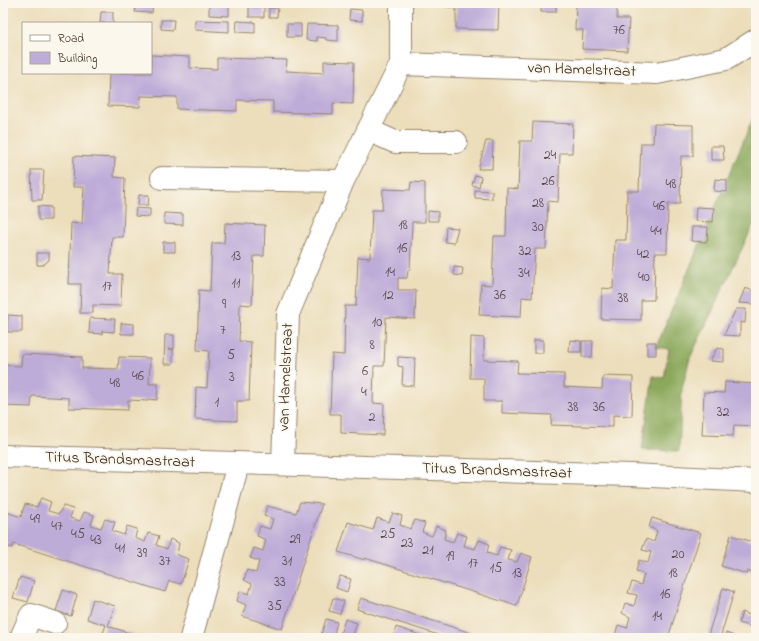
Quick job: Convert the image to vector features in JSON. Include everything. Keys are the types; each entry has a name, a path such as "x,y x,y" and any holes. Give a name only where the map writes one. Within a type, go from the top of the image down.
{"street":[{"name":"van Hamelstraat","path":"284,464 288,314 343,181 401,64 401,3"},
{"name":"van Hamelstraat","path":"401,64 656,73 726,59 756,40"},
{"path":"368,130 395,142 456,142"},
{"path":"162,178 343,181"},
{"name":"Titus Brandsmastraat","path":"3,456 631,475 756,481"},
{"path":"191,638 238,464"},
{"path":"21,638 31,615 55,623"}],"green space":[{"path":"756,111 756,219 690,358 682,388 679,451 642,450 653,376 664,378 669,349 656,347"}],"building":[{"path":"136,3 153,3 152,13 135,12"},
{"path":"209,3 229,3 229,16 209,15"},
{"path":"445,3 499,3 498,30 456,29 456,7 445,7"},
{"path":"541,3 556,3 556,12 541,12"},
{"path":"576,3 617,3 617,19 629,19 627,51 582,49 583,30 575,30"},
{"path":"249,7 264,7 264,17 249,17"},
{"path":"269,8 278,8 277,17 269,17"},
{"path":"350,9 362,10 362,21 349,20"},
{"path":"101,12 113,12 113,22 100,22"},
{"path":"161,20 174,20 173,30 161,29"},
{"path":"195,20 229,21 229,32 195,30"},
{"path":"237,21 255,22 255,33 236,32"},
{"path":"287,24 301,24 301,37 287,37"},
{"path":"307,24 338,25 338,41 326,40 326,38 317,37 317,41 306,40"},
{"path":"152,55 190,57 190,68 217,69 217,58 287,60 286,71 324,73 324,61 354,62 353,104 333,103 333,114 273,112 273,101 237,100 237,111 177,109 177,97 141,96 140,107 108,106 109,74 152,74"},
{"path":"533,122 573,124 572,153 560,153 558,202 548,201 546,249 535,249 532,298 522,297 521,317 479,315 481,284 492,285 494,236 506,236 507,188 518,189 520,141 532,141"},
{"path":"654,124 693,125 693,156 681,156 680,204 668,204 667,253 655,253 654,300 641,300 641,320 601,319 602,288 613,289 615,240 626,240 627,191 639,191 641,143 653,143"},
{"path":"486,141 493,141 492,169 478,169"},
{"path":"711,146 723,146 724,160 711,160"},
{"path":"74,156 115,158 114,177 125,178 123,237 112,237 110,274 122,274 121,306 93,305 93,313 80,313 81,284 69,284 71,223 82,224 84,187 73,187"},
{"path":"31,170 44,170 42,200 32,200"},
{"path":"475,175 481,177 479,187 472,185"},
{"path":"715,179 727,180 727,192 714,191"},
{"path":"411,182 425,183 425,222 412,222 410,270 408,270 407,278 398,278 398,290 416,290 415,319 386,317 384,366 374,366 373,403 384,404 383,435 341,433 341,414 330,414 332,354 344,355 345,306 356,306 358,257 370,258 372,210 382,210 383,189 410,190"},
{"path":"475,190 492,191 492,199 475,198"},
{"path":"139,195 149,195 148,205 138,205"},
{"path":"38,206 51,207 51,220 38,220"},
{"path":"696,207 714,208 713,222 695,221"},
{"path":"136,208 150,209 150,217 135,216"},
{"path":"428,211 438,212 438,221 428,221"},
{"path":"164,213 183,214 183,225 164,224"},
{"path":"225,223 265,225 264,256 254,256 252,305 240,304 239,341 251,342 249,401 237,401 237,421 195,419 196,387 207,388 209,351 197,350 199,290 210,291 212,243 224,243"},
{"path":"446,227 458,228 454,243 445,242"},
{"path":"692,227 708,227 707,242 691,241"},
{"path":"163,242 175,242 175,252 163,252"},
{"path":"37,253 49,253 49,260 43,265 37,265"},
{"path":"454,267 463,268 462,276 454,275"},
{"path":"745,288 756,292 755,304 739,303"},
{"path":"736,309 746,309 745,323 740,322 740,336 724,335"},
{"path":"8,315 22,316 22,332 7,332"},
{"path":"90,318 115,319 114,332 102,331 102,334 89,333"},
{"path":"121,323 134,324 134,334 121,334"},
{"path":"165,335 174,335 173,364 164,364"},
{"path":"471,337 484,338 484,360 518,361 517,373 564,374 564,387 602,389 603,376 633,377 632,416 613,415 613,427 551,425 552,415 502,413 502,401 484,401 484,378 470,378"},
{"path":"534,340 543,340 543,353 534,353"},
{"path":"570,340 581,341 581,352 569,352"},
{"path":"582,341 593,341 592,357 582,357"},
{"path":"647,342 656,342 656,355 647,355"},
{"path":"756,342 756,354 754,354 754,343"},
{"path":"717,348 724,349 724,362 710,361"},
{"path":"22,354 82,357 82,368 118,369 119,357 150,358 149,384 158,384 157,400 128,400 128,410 69,408 69,398 32,396 31,407 3,406 3,365 21,366"},
{"path":"398,357 415,358 414,386 402,385 403,367 398,366"},
{"path":"725,382 756,384 756,426 734,425 733,436 702,435 704,392 724,393"},
{"path":"41,498 51,502 48,511 59,514 63,506 73,509 70,518 80,521 84,512 94,515 91,525 101,528 105,519 115,522 112,531 124,535 127,526 137,529 135,538 145,542 148,533 159,536 156,545 167,549 170,539 179,543 177,555 189,559 181,584 169,581 165,592 14,544 12,548 3,545 3,511 21,517 25,504 37,507"},
{"path":"300,502 322,504 282,629 242,616 246,605 237,601 240,591 249,594 252,584 244,580 247,570 256,573 259,561 250,558 254,548 263,551 266,540 257,536 260,526 270,529 273,519 264,516 267,506 296,513"},
{"path":"393,513 402,516 400,525 411,529 415,520 425,523 422,532 432,536 436,526 446,530 444,539 453,542 457,533 467,536 464,546 475,549 479,540 489,544 487,553 497,556 500,547 511,550 508,560 517,562 521,553 532,557 517,606 365,558 365,560 338,552 348,522 373,530 377,518 389,522"},
{"path":"652,518 701,533 668,638 623,638 615,635 618,625 627,628 630,617 622,613 625,603 634,606 637,595 628,593 632,582 641,585 644,574 636,571 639,560 648,563 651,552 642,550 646,539 654,542 657,531 649,527"},
{"path":"731,535 756,543 756,574 747,571 747,574 721,566"},
{"path":"340,576 351,579 347,592 336,588"},
{"path":"20,577 34,581 28,602 13,598"},
{"path":"723,588 734,592 720,638 707,638"},
{"path":"63,590 77,595 71,616 56,611"},
{"path":"333,598 344,601 340,614 329,611"},
{"path":"361,598 487,638 448,638 375,615 357,609"},
{"path":"93,599 115,606 108,626 144,638 101,638 106,625 87,619"},
{"path":"742,612 756,617 756,628 739,623"},
{"path":"326,619 337,622 333,638 321,635"},
{"path":"345,619 357,623 352,638 339,638"},
{"path":"396,627 429,638 393,638"},
{"path":"726,633 737,637 725,638"}]}
